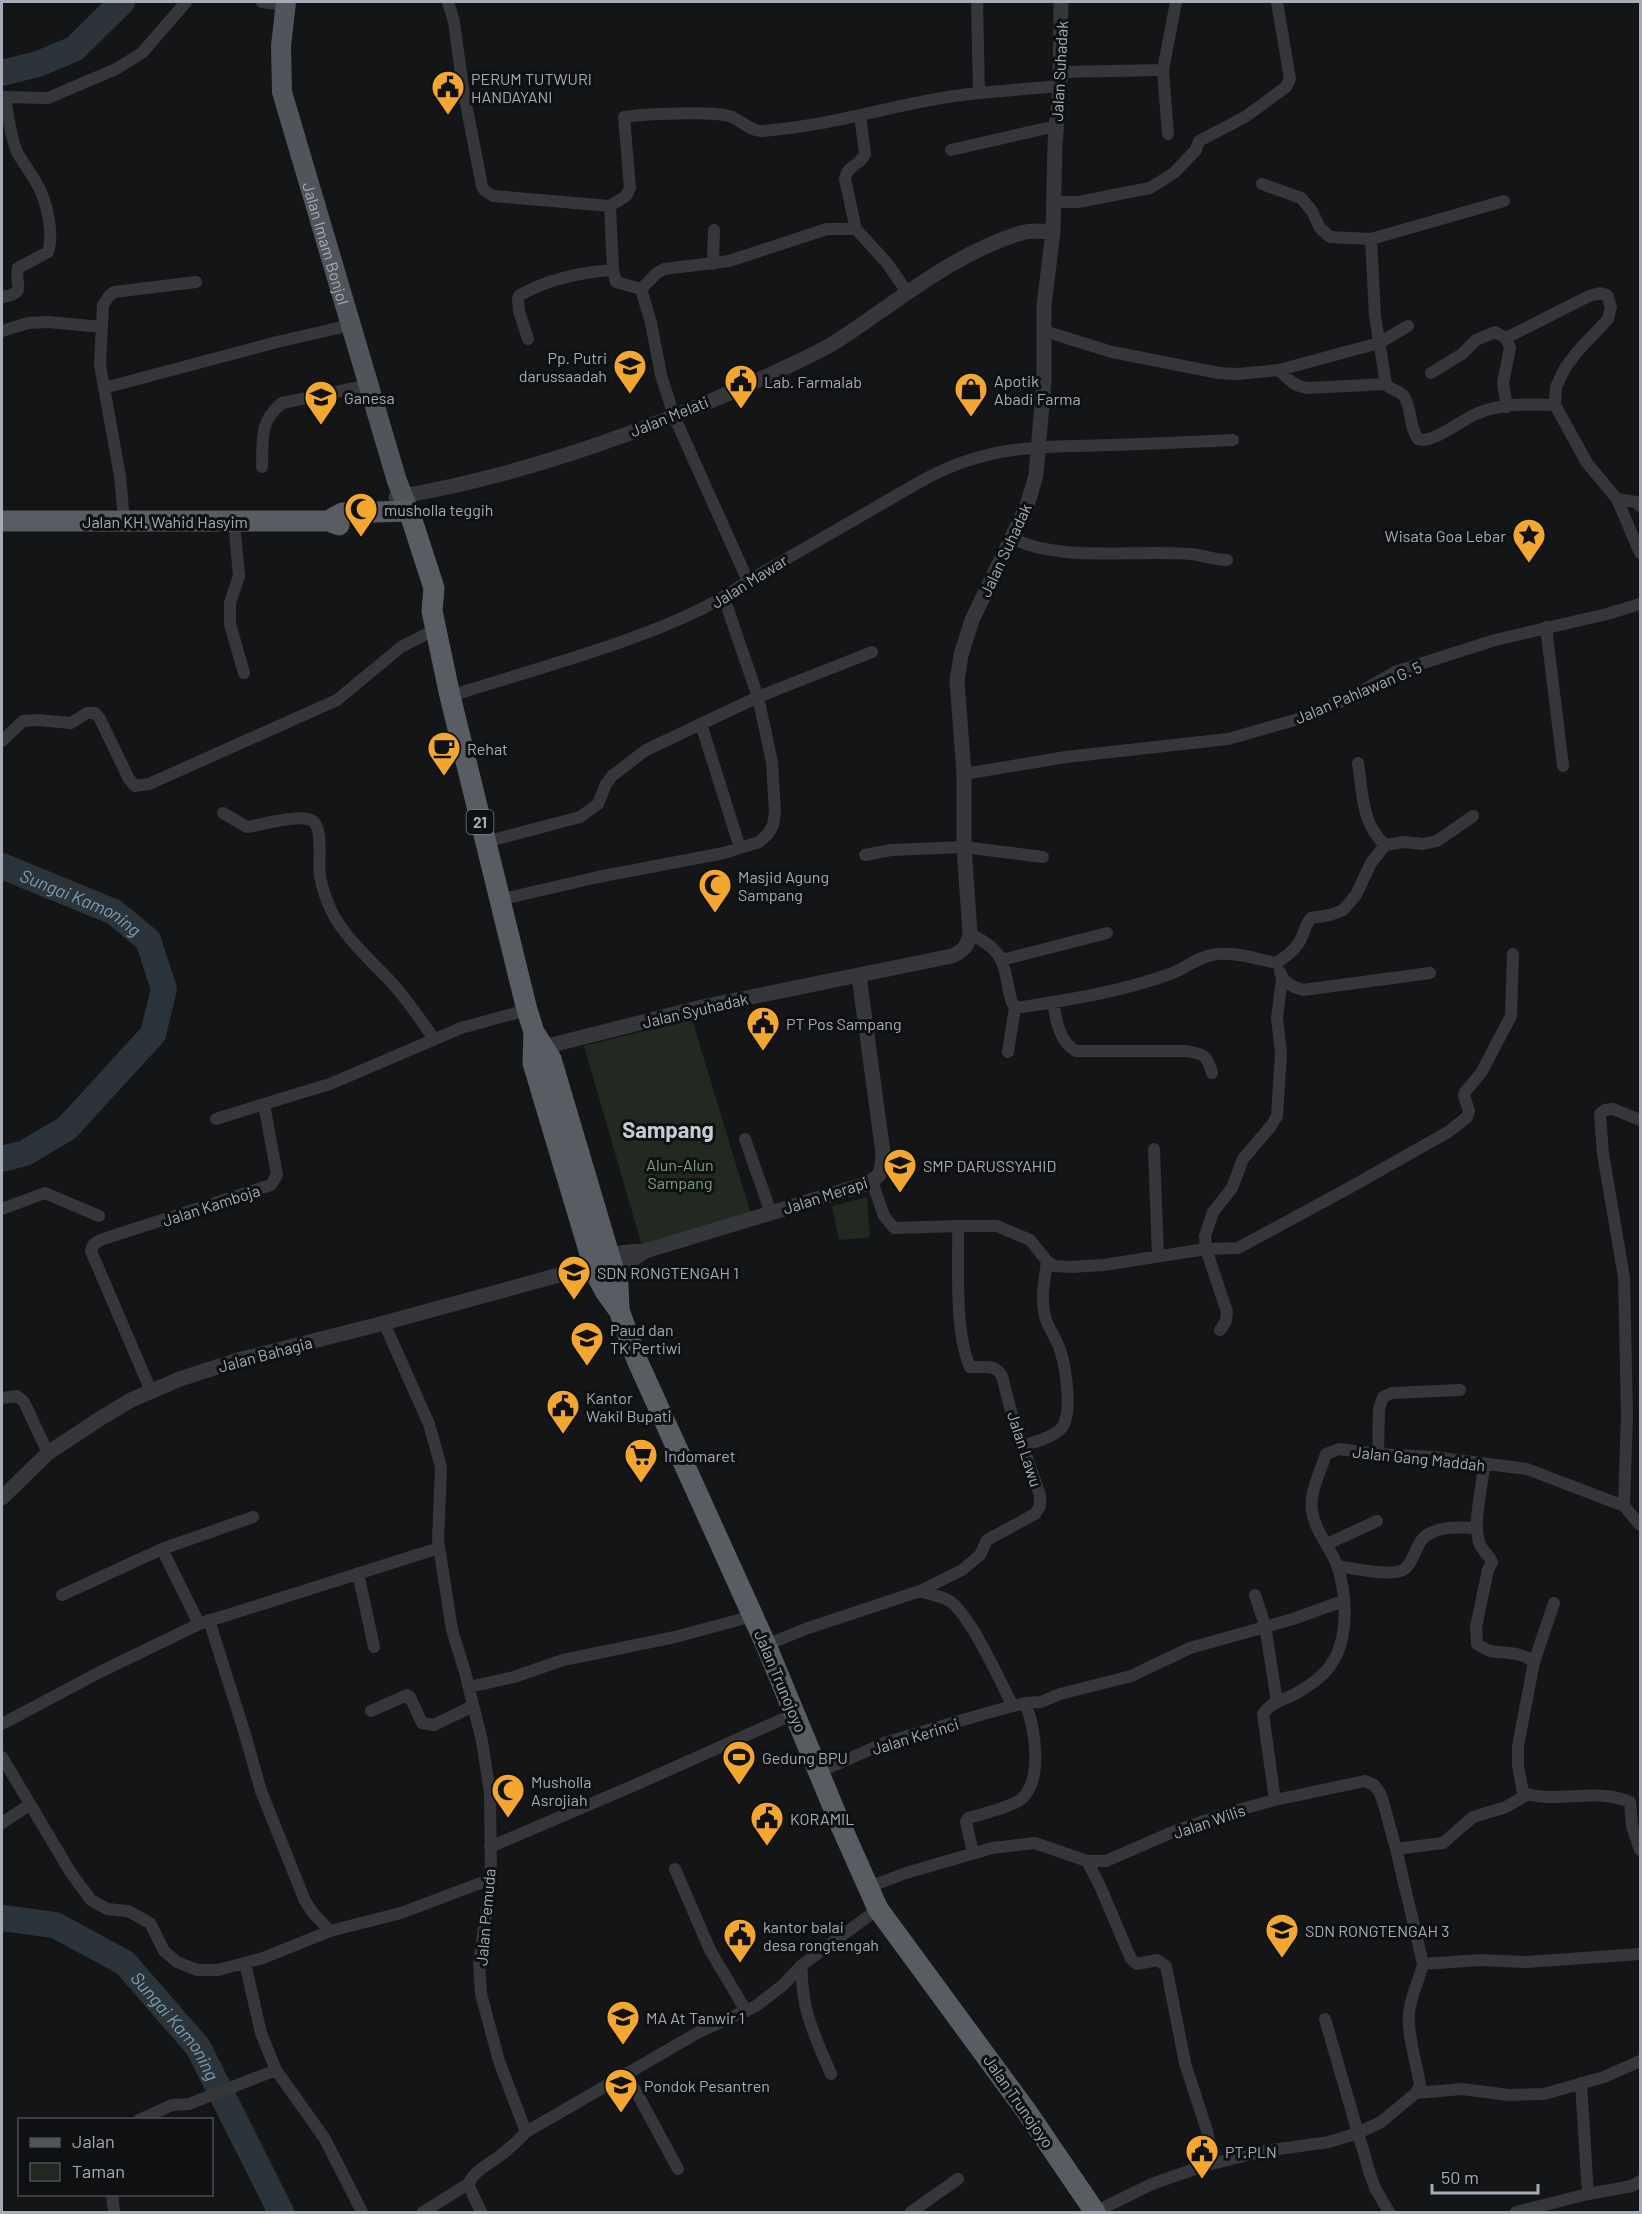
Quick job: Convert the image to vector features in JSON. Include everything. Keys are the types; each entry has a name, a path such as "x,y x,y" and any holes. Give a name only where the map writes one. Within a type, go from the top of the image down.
{"highway":[{"name":"Jalan KH. Wahid Hasyim","path":"328,521 342,513 377,513 402,506"},
{"name":"Jalan KH. Wahid Hasyim","path":"2,521 328,521 340,526 402,506"},
{"name":"21","path":"402,506 434,588 434,620 450,696 526,1010 537,1043 532,1063 603,1264"},
{"name":"Jalan Trunojoyo","path":"603,1264 605,1291 619,1310 637,1360 766,1645 878,1909 1027,2112 1095,2212"}],"main road":[{"name":"Jalan Imam Bonjol","path":"285,3 281,46 282,92 370,385 402,506"}],"street":[{"path":"2,297 14,295 17,292 18,268 48,252 50,231 38,185 18,152 3,97 48,98 116,69 142,53 186,2"},
{"path":"262,2 285,3"},
{"path":"448,2 454,22 463,88 482,186 493,196 610,206 626,196 630,188 624,117 700,114 729,116 758,131 860,115 939,97 979,93 1060,79 1164,70"},
{"path":"977,2 979,93"},
{"name":"Jalan Suhadak","path":"970,934 964,847 964,774 957,681 961,655 972,620 1027,506 1036,475 1044,380 1044,306 1053,232 1062,2"},
{"path":"1168,134 1164,70 1176,2"},
{"path":"1053,202 1078,202 1150,188 1174,173 1196,150 1199,141 1245,117 1286,87 1290,79 1277,2"},
{"path":"860,115 865,154 864,158 846,171 845,179 856,229 887,263 907,292"},
{"path":"951,150 1056,126"},
{"path":"1262,184 1301,198 1312,211 1320,228 1330,237 1371,239 1504,201"},
{"path":"610,206 616,282 641,289"},
{"path":"641,289 664,269 729,261 817,231 856,229"},
{"path":"713,264 714,230"},
{"name":"Jalan Melati","path":"402,506 556,460 674,416 775,372 835,342 907,292 975,253 1022,233 1053,232"},
{"path":"1371,239 1375,316 1386,384 1405,398 1412,430 1420,441 1430,439 1477,413 1507,407 1555,405"},
{"path":"528,339 519,311 518,298 520,295 581,272 614,270"},
{"path":"124,521 120,476 100,365 103,305 114,292 196,282"},
{"path":"641,289 651,323 661,375 674,416 748,581"},
{"path":"1506,338 1588,296 1607,295 1611,307 1608,319 1576,352 1565,368 1556,387 1555,405 1587,463 1617,499 1641,553"},
{"path":"2,331 28,323 48,322 102,327"},
{"path":"104,388 277,342 351,325"},
{"path":"1044,331 1112,352 1219,374 1238,374 1280,370 1379,343 1408,326"},
{"path":"1431,373 1462,354 1476,340 1495,332 1506,338 1510,348 1503,383 1507,407"},
{"path":"1280,370 1290,382 1298,387 1386,384"},
{"path":"262,467 264,425 272,411 282,403 370,385"},
{"name":"Jalan Mawar","path":"450,696 613,645 675,622 724,598 748,581 941,469 966,459 1037,446 1233,440"},
{"path":"1617,499 1636,502 1641,506"},
{"path":"234,521 239,576 230,603 231,624 244,673"},
{"path":"1011,538 1025,545 1048,550 1193,554 1215,560 1227,560"},
{"path":"499,900 740,848 759,842 768,834 773,825 775,812 772,762 758,697 724,598"},
{"name":"Jalan Pahlawan G. 5","path":"964,774 1066,757 1228,739 1306,716 1350,698 1395,672 1495,640 1641,604"},
{"path":"2,741 23,721 71,723 87,713 95,713 129,779 135,786 149,784 337,700 434,620"},
{"path":"1546,627 1563,766"},
{"path":"485,842 565,822 588,812 598,804 612,776 646,750 758,697 872,652"},
{"path":"701,724 740,848"},
{"path":"1358,763 1368,823 1375,837 1385,845"},
{"path":"223,813 247,827 296,818 306,817 312,820 318,830 323,891 332,912 344,931 395,986 435,1039"},
{"path":"1015,1008 1100,994 1172,974 1195,960 1218,954 1244,956 1276,963 1298,945 1306,923 1311,918 1330,915 1342,910 1356,895 1371,863 1385,845 1404,842 1423,844 1437,841 1473,816"},
{"path":"865,855 891,850 964,847 1043,857"},
{"path":"1002,960 1107,933"},
{"path":"859,976 952,956 961,952 968,943 970,934 998,951 1002,960 1012,1004 1015,1008 1008,1052"},
{"path":"872,1181 884,1216 894,1228 983,1224 997,1226 1030,1240 1054,1266 1103,1265 1158,1255 1238,1248 1349,1188 1467,1118 1469,1111 1464,1096 1465,1092 1481,1073 1511,1016 1513,954"},
{"path":"1276,963 1282,978 1292,987 1303,990 1430,973"},
{"name":"Jalan Syuhadak","path":"537,1043 859,976"},
{"name":"Jalan Merapi","path":"603,1264 630,1251 645,1251 872,1181 881,1173 883,1153 859,976"},
{"path":"1220,1330 1226,1321 1227,1312 1206,1249 1205,1236 1213,1212 1232,1188 1243,1158 1277,1116 1281,1053 1277,1018 1282,978"},
{"path":"1053,1002 1057,1023 1064,1040 1076,1051 1186,1051 1202,1054 1208,1060 1212,1073"},
{"path":"216,1119 330,1084 461,1028 526,1010"},
{"name":"Jalan Kamboja","path":"151,1391 91,1248 100,1240 271,1185 277,1174 264,1104"},
{"path":"1624,1506 1627,1416 1624,1277 1603,1154 1600,1114 1605,1110 1613,1109 1641,1120"},
{"path":"745,1139 771,1213"},
{"path":"1154,1149 1158,1255"},
{"path":"2,1209 45,1193 99,1216"},
{"name":"Jalan Lawu","path":"766,1645 808,1628 920,1591 962,1570 980,1555 987,1540 1035,1514 1040,1506 1040,1495 999,1371 993,1367 970,1367 964,1354 957,1278 958,1226"},
{"path":"1023,1446 1055,1433 1063,1427 1066,1418 1068,1400 1061,1352 1045,1315 1042,1297 1047,1261"},
{"name":"Jalan Bahagia","path":"2,1498 48,1454 101,1418 151,1391 180,1379 238,1360 559,1275 585,1276 603,1264"},
{"path":"384,1323 429,1424 441,1467 438,1544 452,1630 482,1741 490,1793 490,1847"},
{"path":"1378,1454 1379,1409 1383,1397 1392,1393 1460,1390"},
{"path":"2,1398 16,1396 24,1402 48,1454"},
{"name":"Jalan Gang Maddah","path":"1277,1702 1298,1692 1331,1665 1342,1643 1343,1601 1337,1566 1312,1512 1312,1498 1326,1454 1339,1449 1434,1457 1527,1469 1624,1506 1641,1524"},
{"path":"1484,1465 1477,1528 1479,1545 1492,1562 1488,1570 1476,1627 1478,1644 1489,1651 1504,1651 1527,1657 1534,1662"},
{"path":"62,1594 162,1549 253,1517"},
{"path":"1327,1544 1377,1521"},
{"path":"1337,1566 1391,1573 1404,1569 1425,1535 1438,1530 1461,1527 1477,1528"},
{"path":"2,1724 100,1672 204,1622 358,1573 438,1544"},
{"path":"162,1549 204,1622 244,1731 261,1791 305,1901 330,1931"},
{"path":"358,1573 374,1647"},
{"path":"920,1591 949,1600 963,1612 1031,1726 1035,1761 1033,1781 1029,1792 1018,1802 968,1818 966,1822 974,1853"},
{"path":"1256,1595 1265,1625 1277,1702 1269,1706 1263,1714 1275,1800"},
{"name":"Jalan Kerinci","path":"819,1772 887,1742 1131,1676 1190,1648 1265,1625 1293,1619 1343,1601"},
{"path":"1554,1603 1534,1662 1518,1746 1518,1765 1523,1793 1544,1796 1618,1797 1635,1803 1632,1826 1641,1850"},
{"path":"469,1687 514,1677 563,1660 675,1637 753,1616"},
{"path":"371,1711 407,1695 422,1723 430,1725 473,1706"},
{"name":"Jalan Pemuda","path":"526,2132 499,2061 482,1994 479,1963 490,1879 490,1847 795,1713"},
{"path":"2,1759 71,1873 91,1900 107,1909 128,1911 150,1923 164,1951 177,1962 197,1970 218,1970 263,1958 330,1931 401,1913 490,1879"},
{"name":"Jalan Wilis","path":"869,1887 906,1873 992,1848 1035,1843 1087,1861 1106,1862 1206,1820 1275,1800 1365,1781 1374,1785 1380,1793 1423,1964"},
{"path":"1396,1850 1443,1843 1473,1817 1506,1807 1527,1794"},
{"path":"2,1823 29,1805"},
{"path":"1087,1861 1131,1959 1137,1964 1157,1960 1166,1966 1185,2062 1207,2131 1213,2163"},
{"path":"675,1869 710,1950 746,2011"},
{"path":"423,2212 468,2184 481,2168 514,2145 526,2132 713,2024 756,2006 783,1985 802,1965 878,1909"},
{"path":"1095,2212 1152,2184 1213,2163 1265,2151 1329,2142 1358,2133 1381,2122 1416,2093 1420,2085 1408,2017 1410,2001 1419,1982 1423,1964 1481,1960 1526,1962 1641,1954"},
{"path":"245,1963 261,2032 276,2070 325,2139 362,2212"},
{"path":"802,1965 801,1987 809,2022 831,2074"},
{"path":"1325,2019 1375,2188 1389,2212"},
{"path":"1416,2093 1462,2089 1509,2096 1544,2094 1604,2077 1641,2061"},
{"path":"143,2118 172,2104 189,2104 276,2070"},
{"path":"626,2073 678,2169"},
{"path":"1581,2083 1588,2194"},
{"path":"911,2212 958,2179"},
{"path":"1516,2212 1588,2194 1632,2186 1641,2181"},
{"path":"468,2184 481,2212"},
{"path":"112,2196 114,2212"}],"green space":[{"name":"Alun-Alun Sampang","path":"692,1019 751,1214 642,1246 584,1046"},
{"path":"867,1197 870,1237 839,1240 832,1206"}],"waterway":[{"name":"Sungai Kamoning","path":"2,73 38,64 74,49 122,2"},
{"name":"Sungai Kamoning","path":"2,866 114,912 148,940 164,989 153,1034 67,1128 25,1153 2,1159"},
{"name":"Sungai Kamoning","path":"2,1918 55,1925 125,1963 198,2047 281,2212"}],"place":[{"name":"PERUM TUTWURI HANDAYANI","path":"448,116"},
{"name":"Pp. Putri darussaadah","path":"630,395"},
{"name":"Lab. Farmalab","path":"741,410"},
{"name":"Apotik Abadi Farma","path":"971,418"},
{"name":"Ganesa","path":"321,426"},
{"name":"musholla teggih","path":"361,538"},
{"name":"Wisata Goa Lebar","path":"1529,564"},
{"name":"Rehat","path":"444,777"},
{"name":"Masjid Agung Sampang","path":"715,914"},
{"name":"PT Pos Sampang","path":"763,1052"},
{"name":"SMP DARUSSYAHID","path":"900,1194"},
{"name":"SDN RONGTENGAH 1","path":"574,1301"},
{"name":"Paud dan TK Pertiwi","path":"587,1367"},
{"name":"Kantor Wakil Bupati","path":"563,1435"},
{"name":"Indomaret","path":"641,1484"},
{"name":"Gedung BPU","path":"739,1786"},
{"name":"Musholla Asrojiah","path":"508,1819"},
{"name":"KORAMIL","path":"767,1847"},
{"name":"SDN RONGTENGAH 3","path":"1282,1959"},
{"name":"kantor balai desa rongtengah","path":"740,1964"},
{"name":"MA At Tanwir 1","path":"623,2046"},
{"name":"Pondok Pesantren","path":"621,2114"},
{"name":"PT.PLN","path":"1202,2180"}],"district":[{"name":"Sampang","path":"668,1129"}]}
